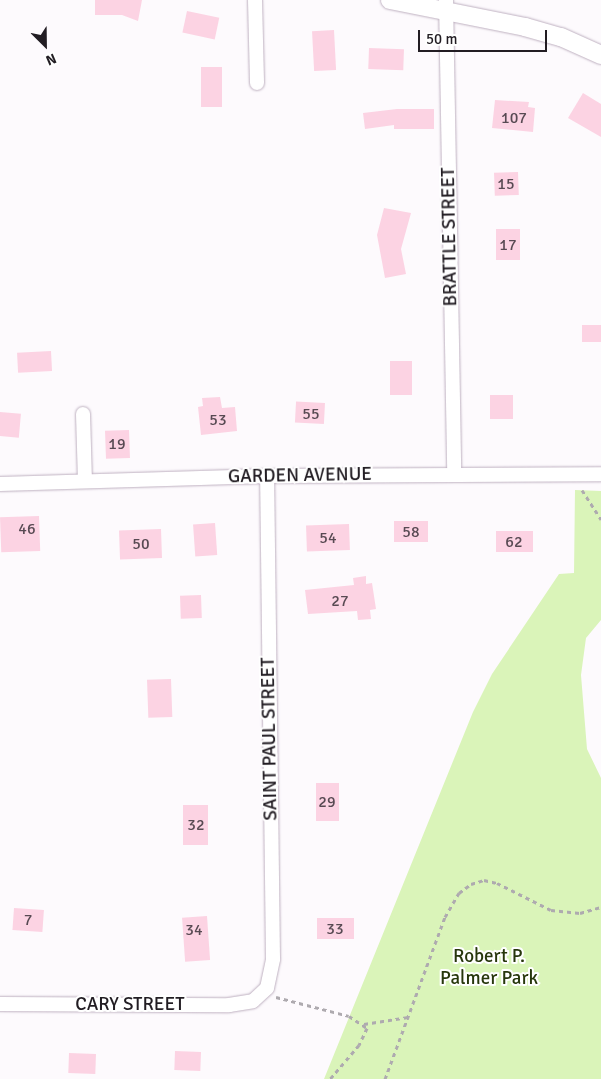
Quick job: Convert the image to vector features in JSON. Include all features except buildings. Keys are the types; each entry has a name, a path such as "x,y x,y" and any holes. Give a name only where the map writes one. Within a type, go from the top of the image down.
{"street":[{"path":"255,0 257,83"},
{"path":"390,0 447,6 561,37 601,55"},
{"name":"BRATTLE STREET","path":"447,6 454,474"},
{"path":"83,414 85,480"},
{"name":"GARDEN AVENUE","path":"0,484 267,476 601,474"},
{"name":"SAINT PAUL STREET","path":"263,993 272,959 267,476"},
{"name":"CARY STREET","path":"0,1004 229,1005 263,993"}],"path":[{"path":"565,474 581,489 601,519"},
{"path":"385,1079 445,917 459,893 471,884 484,880 497,883 551,910 580,913 601,907"},
{"path":"263,993 364,1024 408,1017"},
{"path":"330,1079 365,1037 364,1024"}],"green space":[{"name":"Robert P. Palmer Park","path":"575,490 601,491 601,620 586,638 581,675 587,749 601,778 601,1079 324,1079 473,712 492,674 559,574 574,573"}]}
